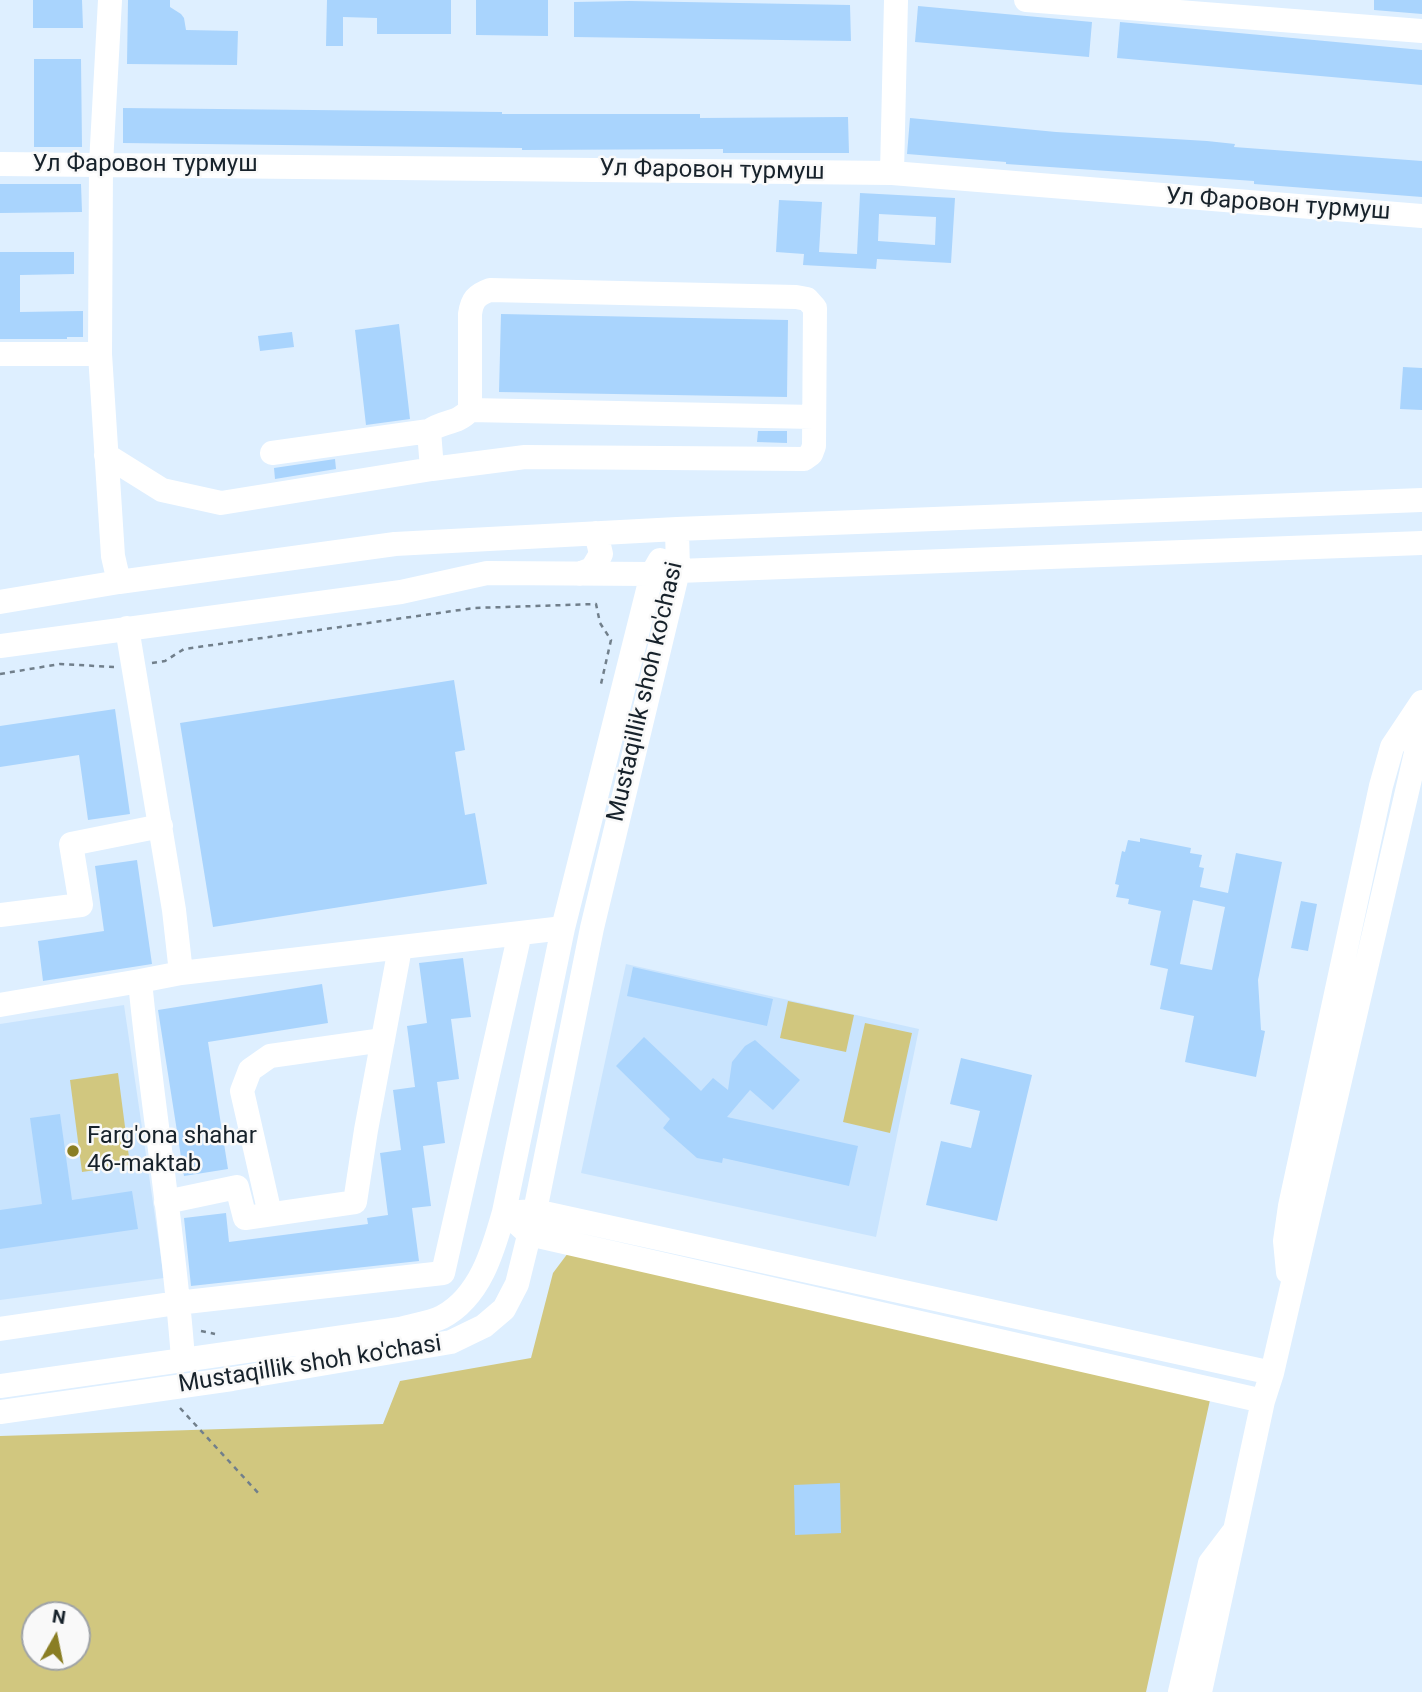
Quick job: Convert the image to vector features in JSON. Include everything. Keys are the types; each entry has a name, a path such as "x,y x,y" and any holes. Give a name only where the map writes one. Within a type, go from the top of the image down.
{"street":[{"path":"110,0 101,164 100,354 113,556 119,582"},
{"path":"892,173 896,0"},
{"path":"1026,0 1422,31"},
{"name":"Ул Фаровон турмуш","path":"0,164 892,173 1422,216"},
{"path":"106,455 162,490 221,503 525,457 804,459 811,454 814,446 815,308 807,299 796,297 490,290 478,295 472,303 470,410 459,421 440,423 429,432 272,453"},
{"path":"0,354 100,354"},
{"path":"470,410 814,417"},
{"path":"429,432 432,469"},
{"path":"0,602 119,582 395,544 677,529 1422,500"},
{"name":"Mustaqillik shoh ko'chasi","path":"0,1412 246,1376 451,1342 484,1326 504,1309 517,1284 532,1223 592,928 678,571 677,529"},
{"name":"Mustaqillik shoh ko'chasi","path":"0,1385 400,1329 441,1317 467,1298 492,1255 504,1212 563,928 652,574 677,529"},
{"path":"579,574 592,569 601,554 596,533"},
{"path":"0,646 401,592 487,573 652,574 1422,543"},
{"path":"127,628 180,946 181,974"},
{"path":"1289,1298 1285,1241 1290,1206 1381,786 1392,747 1422,702"},
{"path":"1200,1692 1263,1401 1272,1373 1422,727"},
{"path":"0,915 81,905 71,844 161,826"},
{"path":"0,1005 181,974 563,928"},
{"path":"0,1329 177,1303 443,1273 520,933"},
{"path":"166,1202 237,1187 245,1217 355,1202 400,948"},
{"path":"140,981 183,1359"},
{"path":"270,1214 242,1091 250,1070 270,1056 383,1040"},
{"path":"504,1212 532,1223 1263,1401"},
{"path":"532,1223 1272,1373"},
{"path":"1180,1692 1210,1563 1237,1528"}],"path":[{"path":"0,674 60,664 135,667 165,661 184,649 474,608 596,604 600,623 611,640 600,693"},
{"path":"180,1327 221,1335"},
{"path":"180,1408 260,1495"}],"shaded area":[{"path":"626,964 919,1029 876,1237 581,1173"},
{"path":"788,1001 854,1015 846,1052 780,1038"},
{"name":"Farg'ona shahar 46-maktab","path":"124,1005 164,1278 0,1300 0,1024"},
{"path":"865,1023 912,1033 890,1133 843,1122"},
{"path":"118,1073 130,1165 82,1172 70,1080"},
{"path":"568,1253 1210,1400 1146,1692 0,1692 0,1436 383,1424 400,1381 531,1358 553,1273"}],"building":[{"path":"33,0 82,0 83,28 33,28"},
{"path":"128,0 170,0 170,7 184,18 186,30 238,31 237,65 127,64"},
{"path":"327,0 451,0 451,34 377,34 377,18 343,17 343,46 326,46"},
{"path":"476,0 548,0 548,36 476,35"},
{"path":"1374,0 1422,0 1422,14 1374,10"},
{"path":"574,2 850,5 851,41 574,37"},
{"path":"918,6 1092,22 1089,57 915,42"},
{"path":"1120,22 1422,50 1422,85 1117,58"},
{"path":"34,59 81,59 82,147 34,147"},
{"path":"123,108 700,114 700,118 848,117 849,153 723,153 723,149 522,150 123,143"},
{"path":"910,118 1422,161 1422,197 907,154"},
{"path":"0,184 81,184 82,212 0,213"},
{"path":"860,193 955,198 951,263 877,259 876,269 803,265 804,254 776,252 779,200 822,202 819,252 857,254","holes":["879,214 936,217 935,245 878,241"]},
{"path":"0,252 74,252 74,274 20,275 20,312 83,311 83,337 0,339"},
{"path":"501,314 788,320 787,397 499,392"},
{"path":"399,324 410,419 366,425 355,330"},
{"path":"292,332 294,347 260,351 258,336"},
{"path":"1403,367 1422,368 1422,410 1400,409"},
{"path":"758,431 787,431 787,443 757,442"},
{"path":"335,459 336,469 275,479 274,468"},
{"path":"454,680 465,750 455,752 465,815 475,813 487,884 213,927 180,723"},
{"path":"115,709 130,814 88,820 79,755 0,767 0,726"},
{"path":"1140,838 1191,848 1190,853 1202,855 1199,867 1204,868 1200,887 1228,893 1236,853 1282,862 1258,980 1261,1030 1265,1031 1256,1077 1185,1062 1194,1016 1160,1009 1168,969 1150,965 1161,911 1128,904 1129,899 1116,897 1119,885 1115,884 1122,851 1125,852 1128,840 1140,842","holes":["1193,900 1225,907 1212,970 1180,964"]},
{"path":"137,860 152,964 43,981 38,941 104,931 95,866"},
{"path":"1301,901 1317,904 1308,951 1291,948"},
{"path":"463,958 471,1017 451,1019 459,1079 437,1082 445,1143 423,1146 431,1206 412,1208 419,1261 191,1286 184,1218 226,1213 229,1242 368,1224 367,1218 388,1215 380,1153 401,1150 393,1090 415,1087 407,1026 427,1023 419,963"},
{"path":"633,967 773,999 767,1026 627,996"},
{"path":"322,984 328,1023 208,1042 228,1169 184,1176 158,1010"},
{"path":"644,1037 701,1091 713,1078 728,1090 732,1062 745,1046 755,1040 800,1080 773,1110 750,1090 727,1117 858,1146 849,1186 723,1158 722,1163 697,1158 663,1128 670,1119 616,1066"},
{"path":"961,1058 1032,1075 997,1221 926,1205 941,1141 971,1148 980,1111 950,1104"},
{"path":"60,1114 72,1200 132,1191 138,1229 0,1249 0,1210 42,1204 30,1118"},
{"path":"840,1483 841,1533 795,1535 794,1485"}],"place":[{"name":"Farg'ona shahar 46-maktab","path":"73,1151"}]}
